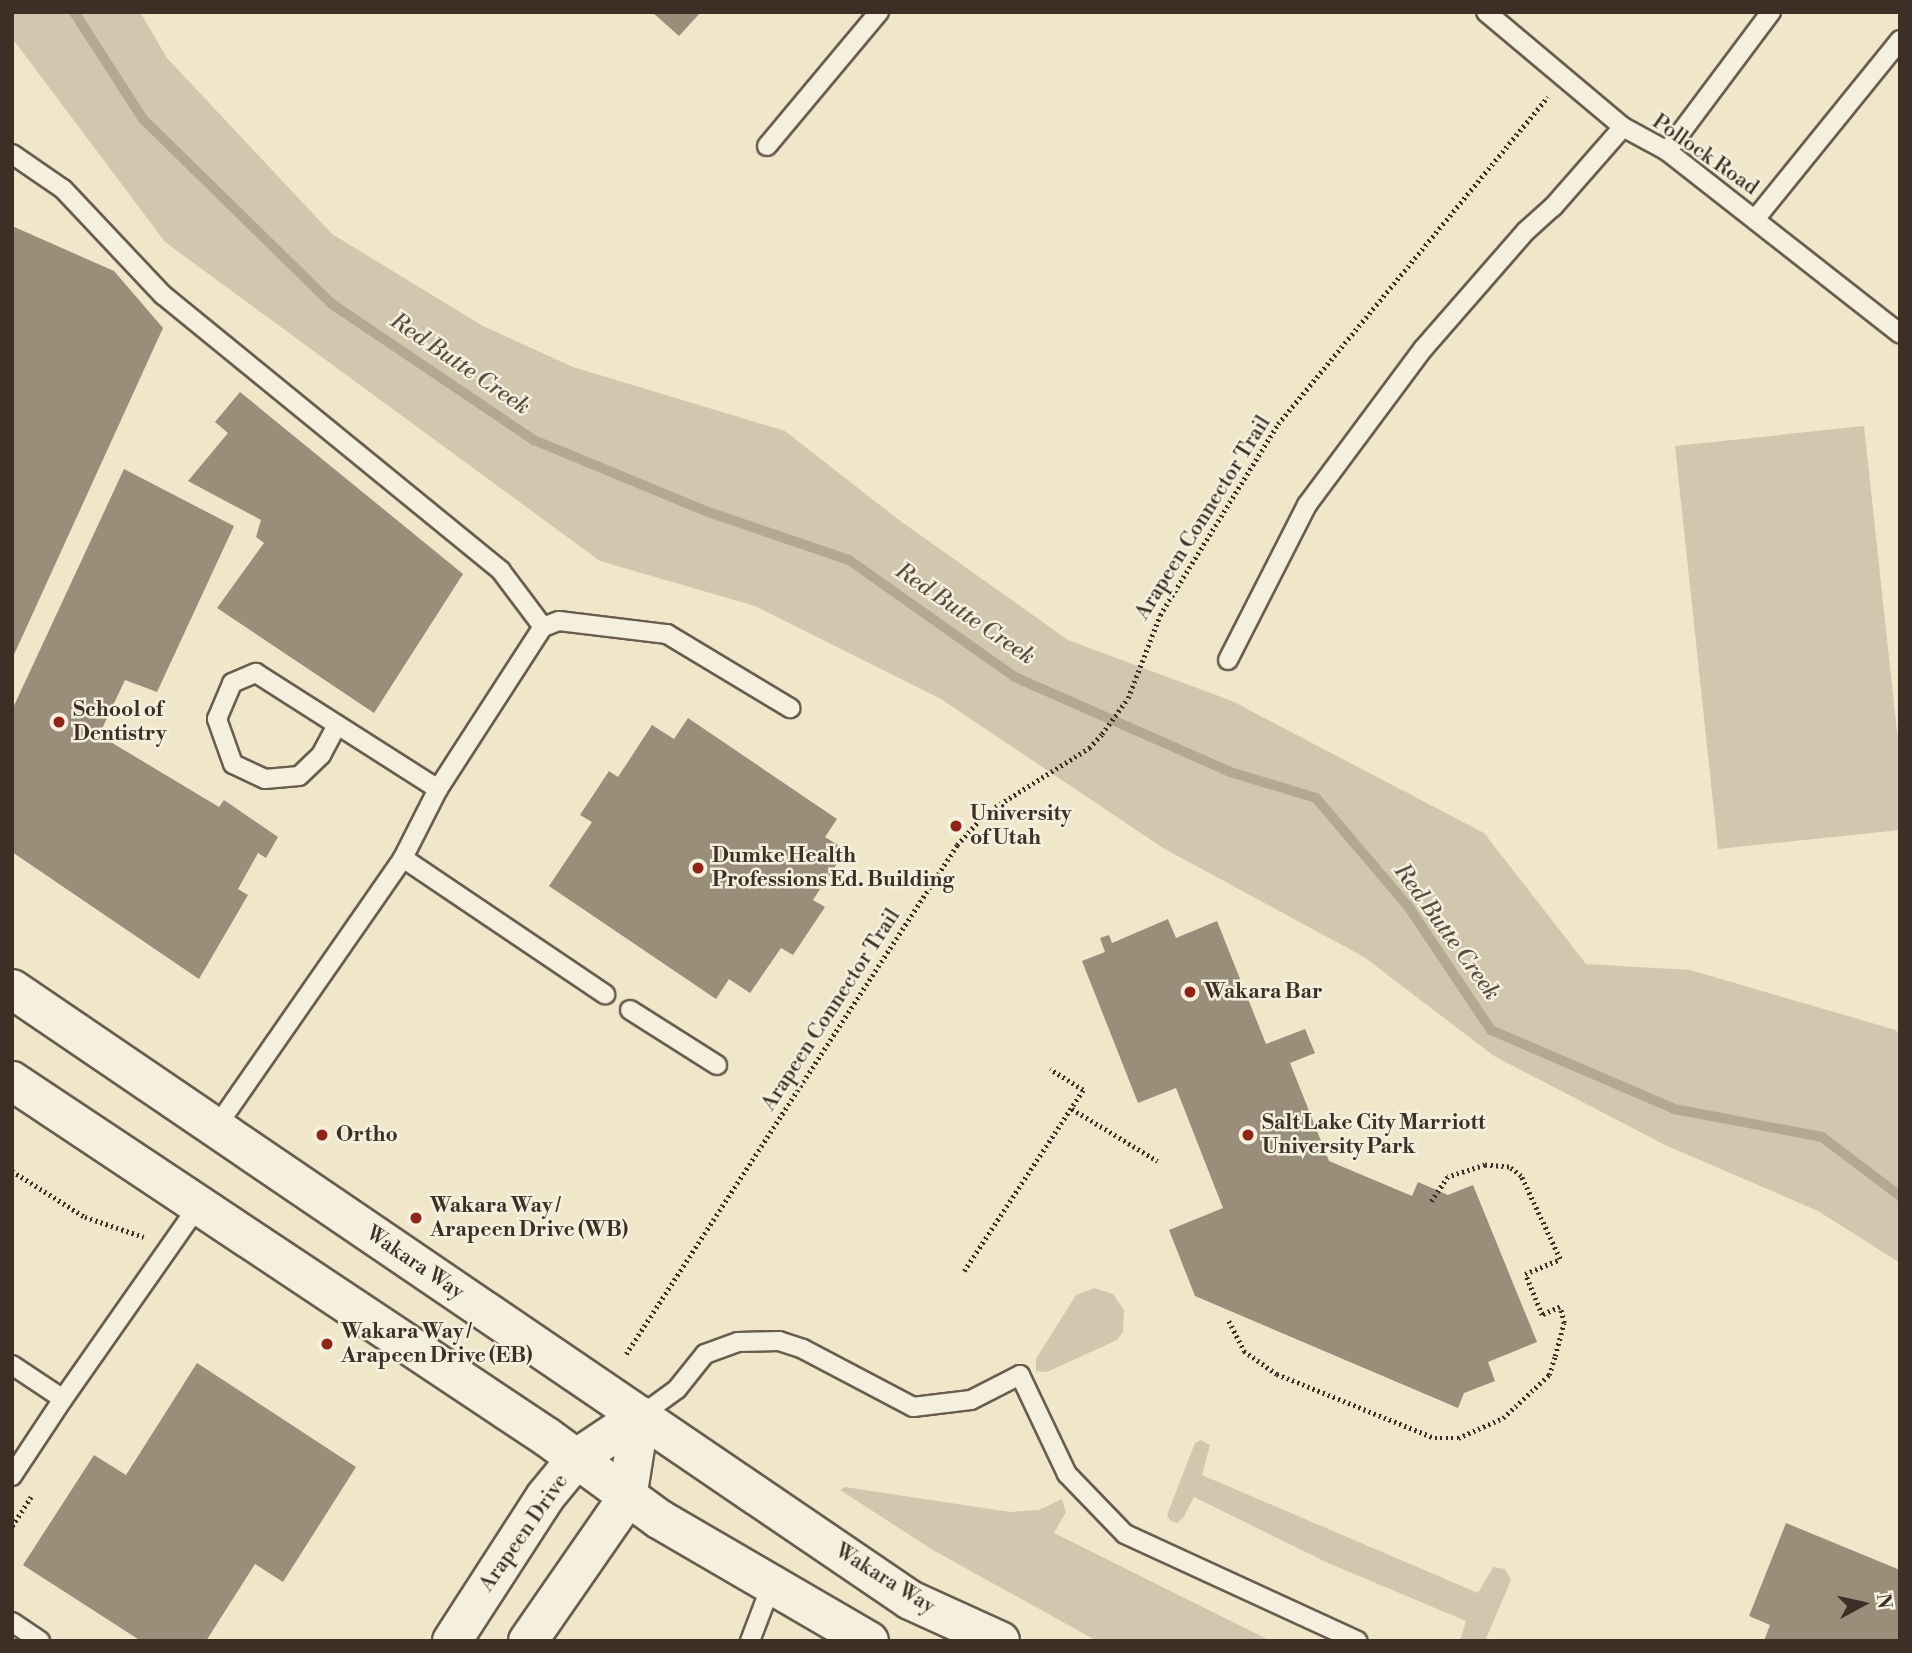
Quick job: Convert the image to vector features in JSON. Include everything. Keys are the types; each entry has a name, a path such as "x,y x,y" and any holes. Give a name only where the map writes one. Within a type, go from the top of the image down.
{"street":[{"name":"Wakara Way","path":"12,989 910,1600 1000,1641"},
{"path":"12,1081 578,1458 627,1498 771,1586 869,1641"},
{"path":"528,1641 627,1498 640,1416"},
{"name":"Arapeen Drive","path":"452,1641 545,1497 578,1458 640,1416"}],"lane":[{"path":"767,146 879,12"},
{"name":"Pollock Road","path":"1486,12 1623,127 1667,151 1756,218 1900,334"},
{"path":"1667,151 1771,12"},
{"path":"1756,218 1900,40"},
{"path":"1228,660 1307,505 1423,349 1526,230 1553,207 1623,127"},
{"path":"12,154 63,189 163,295 501,570 543,627"},
{"path":"217,1126 403,858 438,789 543,627 559,621 667,634 790,708"},
{"path":"337,724 321,755 299,776 265,779 233,764 217,719 232,682 256,673 337,724 438,789"},
{"path":"403,858 605,994"},
{"path":"630,1010 717,1065"},
{"path":"12,1476 198,1206"},
{"path":"640,1416 677,1389 705,1354 738,1342 779,1341 803,1349 895,1401 913,1407 971,1400 1020,1376 1067,1474 1125,1534 1358,1641"},
{"path":"12,1364 63,1399"},
{"path":"750,1641 771,1586"},
{"path":"12,1622 40,1641"}],"path":[{"name":"Arapeen Connector Trail","path":"626,1354 957,845 986,813 1016,791 1077,755 1102,734 1128,698 1160,615 1278,424 1563,79"},
{"path":"964,1271 1083,1090 1050,1069"},
{"path":"1072,1109 1158,1160"},
{"path":"1229,1321 1244,1351 1277,1374 1435,1438 1458,1438 1503,1418 1549,1374 1564,1323 1560,1307 1542,1315 1525,1274 1559,1259 1521,1176 1509,1167 1485,1165 1448,1177 1432,1202"},
{"path":"12,1171 85,1217 149,1238"}],"shaded area":[{"path":"12,12 140,12 167,58 332,234 483,326 573,367 785,431 899,520 1068,640 1232,701 1484,833 1586,964 1690,970 1896,1030 1900,1037 1900,1263 1818,1211 1665,1145 1494,1056 1364,957 1163,848 941,699 755,606 600,561 165,242 12,38"},
{"path":"1864,426 1900,759 1900,830 1718,849 1675,446"},
{"path":"1094,1288 1113,1294 1124,1310 1123,1332 1117,1340 1047,1372 1036,1371 1036,1359 1076,1295"},
{"path":"1201,1440 1210,1445 1202,1475 1478,1593 1493,1567 1505,1569 1511,1580 1485,1641 1460,1641 1466,1621 1328,1563 1194,1497 1183,1518 1177,1523 1170,1520 1167,1515 1195,1443"},
{"path":"845,1487 1010,1512 1039,1510 1062,1499 1066,1512 1054,1533 1271,1641 1097,1641 933,1550 840,1490"}],"building":[{"path":"652,12 701,12 679,36"},
{"path":"12,226 114,271 163,328 12,659"},
{"path":"240,392 463,574 374,713 217,608 264,543 256,537 261,520 188,481 228,433 215,422"},
{"name":"School of Dentistry","path":"124,469 234,526 157,692 125,680 99,735 219,807 224,800 278,837 266,858 258,853 238,889 248,895 199,979 12,852 12,710"},
{"name":"Dumke Health Professions Ed. Building","path":"688,718 837,819 825,837 846,850 813,900 825,907 793,955 781,948 750,993 729,979 716,999 549,886 592,822 580,815 609,771 618,777 652,725 674,739"},
{"name":"Salt Lake City Marriott University Park","path":"1168,919 1176,938 1217,921 1266,1044 1305,1029 1315,1053 1290,1063 1329,1161 1412,1196 1418,1182 1448,1195 1473,1185 1537,1342 1488,1362 1495,1381 1464,1393 1458,1408 1195,1296 1169,1230 1223,1208 1176,1088 1138,1103 1082,961 1105,952 1100,938 1109,935 1112,943"},
{"path":"197,1363 356,1467 283,1582 255,1564 206,1641 141,1641 23,1565 94,1455 126,1475"},
{"path":"1786,1523 1900,1570 1900,1641 1764,1641 1770,1625 1749,1616"}],"waterway":[{"name":"Red Butte Creek","path":"74,12 143,119 332,304 534,440 708,512 849,560 1015,677 1230,772 1316,798 1408,906 1491,1030 1674,1109 1822,1137 1900,1196"}],"place":[{"name":"School of Dentistry","path":"59,722"},
{"name":"University of Utah","path":"956,826"},
{"name":"Dumke Health Professions Ed. Building","path":"698,868"},
{"name":"Wakara Bar","path":"1190,992"},
{"name":"Ortho","path":"322,1135"},
{"name":"Salt Lake City Marriott University Park","path":"1248,1135"},
{"name":"Wakara Way / Arapeen Drive (WB)","path":"416,1218"},
{"name":"Wakara Way / Arapeen Drive (EB)","path":"327,1344"}]}
